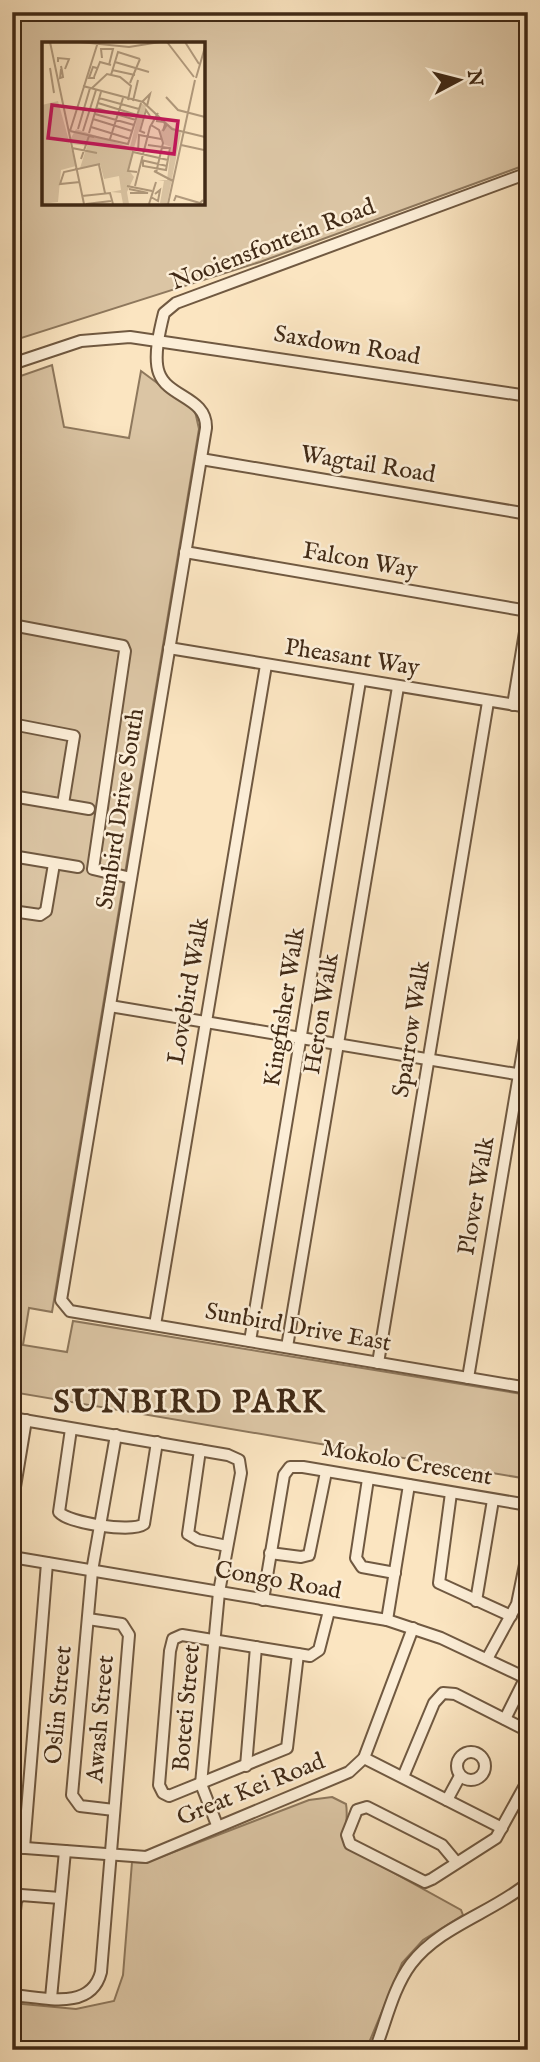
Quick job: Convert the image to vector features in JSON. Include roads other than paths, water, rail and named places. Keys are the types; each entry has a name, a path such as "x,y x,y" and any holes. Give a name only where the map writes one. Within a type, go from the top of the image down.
{"street":[{"name":"Nooiensfontein Road","path":"160,339 164,313 173,304 528,173"},
{"path":"12,364 60,346 90,339 160,339"},
{"name":"Saxdown Road","path":"160,339 528,396"},
{"name":"Sunbird Drive South","path":"63,1306 64,1284 201,459 205,417 197,405 161,377 157,363 160,339"},
{"name":"Wagtail Road","path":"201,459 528,514"},
{"name":"Falcon Way","path":"185,552 528,613"},
{"path":"513,705 528,613"},
{"path":"12,625 123,646 125,652 93,869 131,878"},
{"name":"Pheasant Way","path":"169,648 528,707"},
{"name":"Lovebird Walk","path":"155,1325 266,665"},
{"name":"Kingfisher Walk","path":"250,1341 360,681"},
{"name":"Heron Walk","path":"287,1348 398,687"},
{"name":"Sparrow Walk","path":"378,1363 488,702"},
{"path":"12,746 14,724 74,736 63,804"},
{"path":"12,796 89,809"},
{"path":"12,856 78,867"},
{"path":"12,911 44,914 54,864"},
{"path":"110,1006 523,1075"},
{"name":"Plover Walk","path":"468,1378 523,1075 528,1021"},
{"name":"Sunbird Drive East","path":"63,1306 70,1311 528,1388"},
{"path":"12,1418 200,1450 188,1534 198,1540 227,1546"},
{"path":"12,1505 26,1420"},
{"path":"71,1429 59,1512 68,1519 101,1525 131,1529 144,1524 157,1442"},
{"name":"Oslin Street","path":"114,1810 80,1806 72,1796 92,1571 116,1435"},
{"name":"Boteti Street","path":"200,1450 235,1457 240,1463 219,1592 201,1784 217,1825"},
{"name":"Mokolo Crescent","path":"263,1600 285,1471 295,1466 528,1505"},
{"path":"270,1553 301,1558 310,1555 326,1472"},
{"path":"368,1479 356,1558 362,1567 395,1573"},
{"path":"387,1620 409,1485"},
{"path":"451,1493 439,1583 511,1616"},
{"path":"475,1601 493,1500"},
{"path":"487,1659 520,1595 528,1550"},
{"name":"Congo Road","path":"12,1558 387,1620 413,1628 527,1677"},
{"path":"18,1847 47,1563"},
{"path":"298,1654 288,1746 246,1766 169,1796 159,1786 173,1639 178,1635 214,1640 298,1654 310,1656 319,1650 329,1611"},
{"name":"Awash Street","path":"12,1995 78,1998 91,1989 99,1977 129,1634 122,1624 88,1619"},
{"path":"413,1628 364,1758 502,1828"},
{"path":"246,1766 256,1647"},
{"path":"505,1719 527,1677"},
{"path":"403,1777 440,1695 455,1694 528,1731"},
{"name":"Great Kei Road","path":"18,1847 146,1857 349,1772 364,1758"},
{"path":"447,1800 460,1776"},
{"path":"457,1863 442,1845 367,1807 358,1809 348,1841 356,1848 425,1882 457,1863 492,1842 528,1780"},
{"path":"51,1998 65,1851"},
{"path":"375,2050 401,1983 420,1954 438,1939 528,1883"},
{"path":"12,1941 16,1900 20,1895 60,1898"}],"district":[{"name":"SUNBIRD PARK","path":"190,1403"}]}
